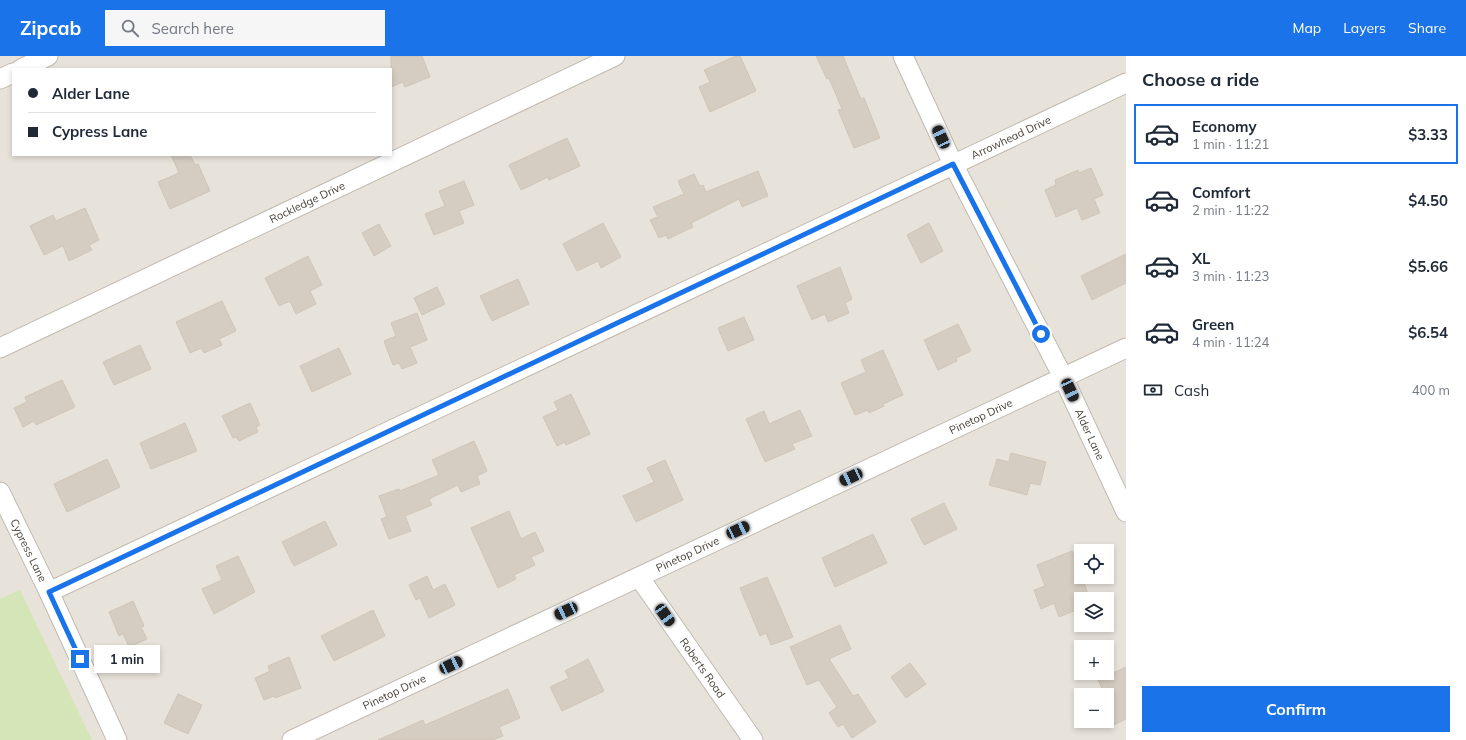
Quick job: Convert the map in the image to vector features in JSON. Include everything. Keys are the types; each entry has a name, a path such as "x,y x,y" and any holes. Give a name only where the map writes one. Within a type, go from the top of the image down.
{"street":[{"path":"23,68 48,56"},
{"name":"Rockledge Drive","path":"0,348 615,56"},
{"name":"Alder Lane","path":"903,56 953,164 1063,377 1126,512"},
{"path":"0,79 12,73"},
{"name":"Arrowhead Drive","path":"49,592 1126,83"},
{"name":"Pinetop Drive","path":"292,740 1126,348"},
{"name":"Cypress Lane","path":"0,492 49,592 117,740"},
{"name":"Roberts Road","path":"639,577 753,740"}],"shaded area":[{"path":"0,56 1126,56 1126,740 0,740"}],"green space":[{"path":"20,590 92,740 0,740 0,599"}],"building":[{"path":"391,56 422,56 430,77 405,87 403,82 392,87"},
{"path":"736,56 740,56 756,91 710,112 699,87 710,82 704,70"},
{"path":"816,56 843,56 861,99 864,98 880,138 854,148 838,110 842,109 829,78 827,79"},
{"path":"567,138 580,166 549,180 548,177 521,190 509,165"},
{"path":"171,156 190,156 195,165 198,164 210,191 170,209 158,182 179,173"},
{"path":"1091,168 1103,195 1094,199 1100,213 1082,220 1077,208 1056,217 1045,190 1056,185 1055,180 1078,170 1079,173"},
{"path":"758,171 768,196 742,207 739,199 691,223 693,227 668,239 666,235 659,238 650,220 658,217 653,207 684,194 678,181 694,174 700,186 703,185 706,192"},
{"path":"464,181 474,205 459,211 464,223 434,235 425,214 445,206 439,191"},
{"path":"85,208 99,240 89,245 92,250 69,261 63,246 44,255 30,226 53,215 56,221"},
{"path":"603,223 621,257 601,268 598,261 577,271 563,244"},
{"path":"929,223 943,251 921,263 907,235"},
{"path":"379,224 391,246 374,256 362,233"},
{"path":"1126,254 1126,283 1092,300 1081,276"},
{"path":"308,256 322,285 310,291 316,304 296,314 290,301 279,306 265,278"},
{"path":"840,267 852,299 845,303 849,313 828,322 825,314 812,320 797,286"},
{"path":"518,279 529,304 492,321 480,296"},
{"path":"437,287 445,304 422,315 414,298"},
{"path":"222,301 236,331 219,339 222,345 204,353 201,348 190,353 176,322"},
{"path":"417,313 427,340 410,347 417,363 402,369 399,363 393,365 384,341 396,336 391,323"},
{"path":"744,317 754,340 728,351 718,328"},
{"path":"958,324 971,351 956,358 957,361 938,370 924,340"},
{"path":"140,345 151,369 114,385 103,362"},
{"path":"339,348 351,374 312,392 300,366"},
{"path":"883,350 903,395 883,404 884,406 869,413 868,410 855,415 841,383 866,372 861,360"},
{"path":"62,380 75,407 36,425 34,421 23,427 14,408 27,402 25,397"},
{"path":"571,394 590,434 566,445 565,442 557,446 543,417 558,410 554,402"},
{"path":"250,403 260,425 256,427 258,432 239,441 236,437 233,438 222,416"},
{"path":"800,410 812,436 792,444 795,449 765,462 746,419 764,411 769,424"},
{"path":"185,423 197,451 151,469 140,443"},
{"path":"474,441 487,471 477,476 480,484 461,492 458,485 429,499 432,505 405,516 411,531 389,539 381,519 387,517 379,496 399,489 400,491 439,475 432,460"},
{"path":"1011,453 1046,462 1040,485 1030,483 1027,495 989,485 997,459 1009,462"},
{"path":"107,459 120,487 67,512 54,484"},
{"path":"665,460 683,500 636,522 623,496 654,482 647,468"},
{"path":"944,503 957,529 924,545 911,519"},
{"path":"509,511 521,539 535,532 544,551 531,557 535,565 514,575 516,579 498,588 471,528"},
{"path":"325,521 337,545 294,566 282,542"},
{"path":"873,534 887,563 835,587 822,558"},
{"path":"1072,551 1074,556 1074,584 1084,584 1087,592 1074,592 1074,611 1059,617 1054,603 1041,609 1034,590 1045,586 1037,565"},
{"path":"238,556 255,592 214,614 202,589 222,580 216,566"},
{"path":"427,576 433,590 445,584 455,605 429,618 420,598 416,600 409,585"},
{"path":"767,577 793,637 771,645 766,633 760,636 740,588"},
{"path":"133,601 144,626 141,627 147,639 129,647 123,634 119,636 109,612"},
{"path":"373,610 385,636 334,661 321,636"},
{"path":"840,625 851,649 829,659 853,696 858,694 876,722 852,738 843,724 838,727 829,713 837,707 819,680 807,685 790,647"},
{"path":"289,657 301,688 275,698 274,696 264,700 255,678 270,671 268,666"},
{"path":"588,659 604,691 562,711 550,687 569,678 565,671"},
{"path":"910,663 926,684 906,698 891,677"},
{"path":"1126,667 1126,719 1114,725 1114,688 1102,688 1098,680 1114,680 1114,673"},
{"path":"508,689 520,718 499,727 503,736 493,740 378,740 423,720 425,725"},
{"path":"178,694 202,705 188,734 164,723"}],"route":[{"path":"80,659 49,592 953,164 1041,334"}]}
